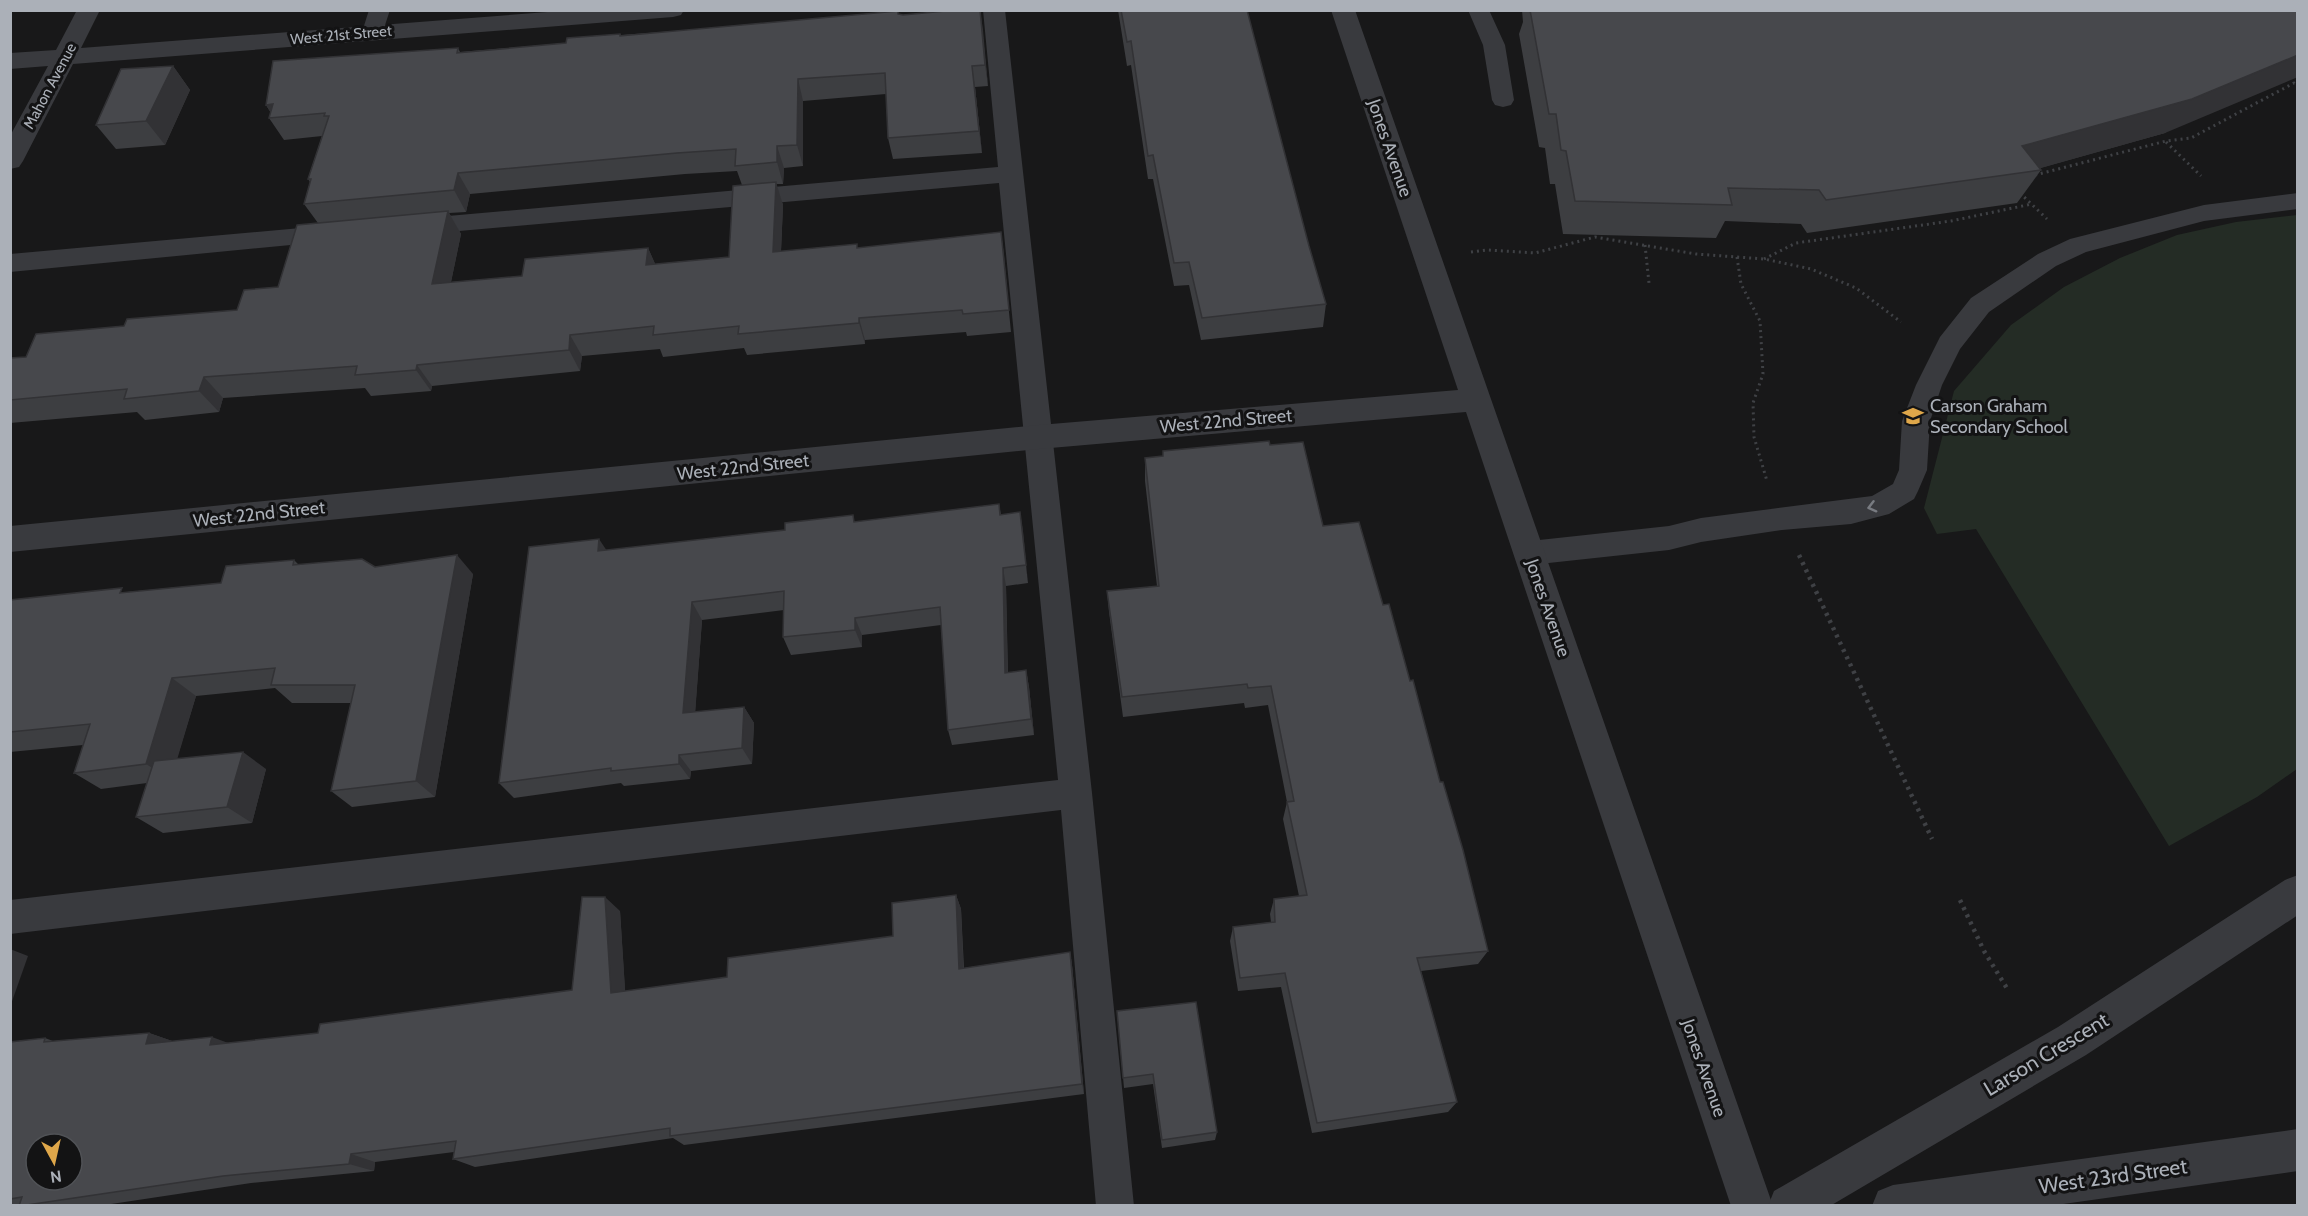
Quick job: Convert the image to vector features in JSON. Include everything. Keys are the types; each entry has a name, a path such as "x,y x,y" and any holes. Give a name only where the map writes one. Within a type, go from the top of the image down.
{"street":[{"name":"Mahon Avenue","path":"10,161 89,10"},
{"name":"West 21st Street","path":"10,61 65,57 376,21 673,10"},
{"name":"Jones Avenue","path":"1343,10 1752,1206"},
{"name":"West 22nd Street","path":"10,539 1039,437 1475,400"},
{"name":"Larson Crescent","path":"1789,1206 2072,1041 2298,893"},
{"name":"West 23rd Street","path":"1893,1206 2298,1150"}],"lane":[{"path":"994,10 1012,211 1039,437 1076,793 1115,1206"},
{"path":"1478,10 1494,45 1503,100"},
{"path":"391,229 1010,174"},
{"path":"1530,554 1670,538 1701,530 1782,518 1851,512 1879,506 1904,491 1913,470 1916,421 1929,384 1949,344 1980,305 2047,260 2079,245 2204,213 2298,201"},
{"path":"10,263 356,232"},
{"path":"10,916 1076,793"}],"path":[{"path":"2028,176 2166,141 2191,138 2294,83 2298,86"},
{"path":"2166,141 2201,176"},
{"path":"2015,189 2079,245"},
{"path":"1764,259 1796,243 1951,221 2032,204"},
{"path":"1471,252 1487,250 1535,253 1595,237 1696,254 1764,259 1811,269 1856,288 1901,322"},
{"path":"1645,245 1648,284"},
{"path":"1737,257 1741,284 1760,321 1763,374 1753,404 1754,437 1760,465 1768,486"},
{"path":"1796,549 1932,839"},
{"path":"1960,900 1984,951 2008,990"}],"shaded area":[{"path":"2297,215 2297,769 2257,797 2169,846 1976,529 1937,534 1924,508 1954,391 2011,325 2064,287 2120,258 2177,235 2236,222"}],"building":[{"path":"980,10 985,65 972,66 979,131 888,138 885,73 798,79 797,145 777,146 777,162 735,166 736,149 677,153 458,173 454,190 304,204 311,179 308,179 329,116 324,116 325,113 269,118 273,104 266,105 273,61 458,48 457,53 566,43 567,38 620,34 620,36 898,11 898,14 903,15"},
{"path":"1121,10 1247,10 1326,304 1202,318 1189,262 1174,263 1153,155 1148,156 1131,41 1127,42"},
{"path":"1530,10 2298,10 2298,55 2192,99 2022,146 2041,170 1826,200 1819,190 1728,188 1732,205 1575,201 1566,151 1561,150 1556,114 1549,114"},
{"path":"173,66 146,121 96,125 121,69"},
{"path":"776,182 773,252 857,244 857,248 1001,232 1009,310 963,314 962,310 859,318 859,323 738,334 739,326 653,335 654,326 570,335 569,350 417,365 416,370 355,375 357,366 204,377 199,391 124,399 127,389 10,400 10,358 26,357 36,334 124,326 127,319 237,310 244,290 278,287 297,225 448,211 432,284 522,276 525,259 648,248 646,265 729,257 733,186"},
{"path":"1269,441 1270,445 1303,442 1323,526 1359,522 1383,605 1389,604 1410,681 1413,680 1440,782 1443,782 1463,850 1488,951 1417,958 1457,1102 1317,1123 1285,973 1240,978 1233,927 1275,922 1274,899 1307,895 1287,802 1294,801 1271,686 1248,688 1247,684 1122,697 1107,591 1159,586 1145,458 1163,456 1163,451"},
{"path":"999,504 1000,515 1020,512 1026,565 1003,568 1005,673 1026,670 1031,719 948,730 940,607 855,618 855,630 783,637 784,591 692,602 683,713 744,707 742,748 679,755 679,764 611,771 611,768 499,783 529,547 599,539 598,551 785,530 785,523 853,515 854,522"},
{"path":"457,555 416,781 331,791 355,685 271,685 275,668 172,678 146,764 74,773 90,724 10,732 10,600 122,588 120,593 221,583 226,566 294,560 293,565 362,559 375,567"},
{"path":"243,752 227,807 136,817 154,761"},
{"path":"956,895 959,969 1070,952 1082,1084 670,1136 670,1128 453,1159 456,1141 351,1154 349,1164 223,1176 20,1206 22,1197 10,1199 10,1042 45,1038 44,1042 149,1033 146,1044 212,1037 210,1045 318,1033 320,1024 572,990 582,897 605,897 611,993 727,977 728,958 893,936 892,903"},
{"path":"1196,1002 1217,1132 1162,1140 1153,1074 1123,1078 1117,1011"}],"place":[{"name":"Carson Graham Secondary School","path":"1913,416"}]}
